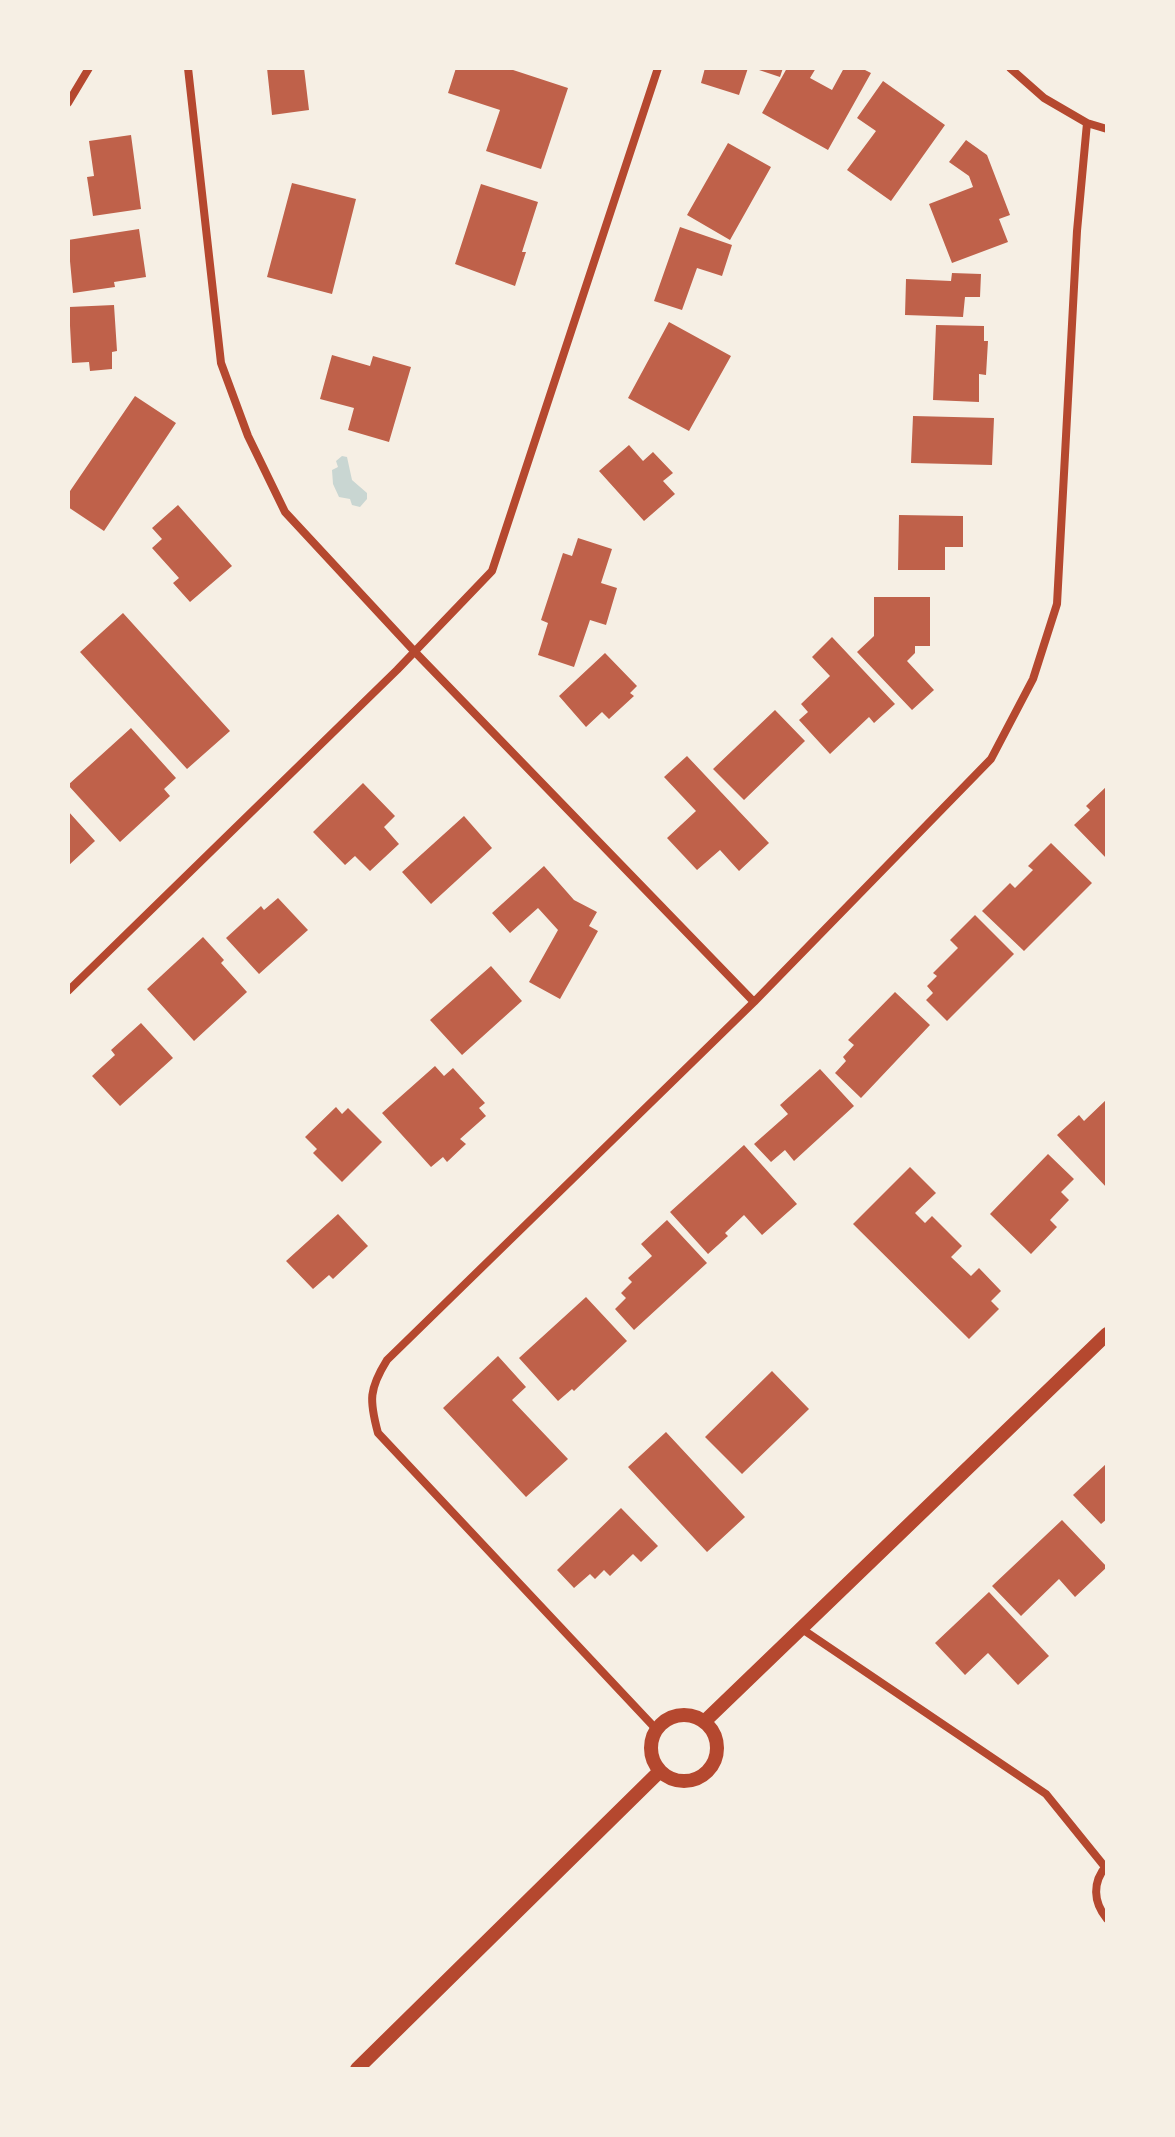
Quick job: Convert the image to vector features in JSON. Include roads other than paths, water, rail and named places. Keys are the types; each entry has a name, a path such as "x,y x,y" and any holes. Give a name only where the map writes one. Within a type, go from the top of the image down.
{"street":[{"path":"68,103 89,68"},
{"path":"188,68 221,363 248,436 285,512 415,652 754,1002"},
{"path":"68,991 415,652 492,571 658,68"},
{"path":"1010,68 1044,98 1087,123 1107,129"},
{"path":"656,1729 378,1433 372,1403 373,1383 387,1360 754,1002 991,759 1033,679 1057,604 1077,231 1087,123"},
{"path":"704,1722 1107,1334"},
{"path":"802,1629 1046,1794 1106,1866 1096,1886 1096,1899 1107,1919"},
{"path":"686,1715 704,1722 716,1742 712,1764 696,1779 684,1781 660,1771 653,1762 651,1751 656,1729 674,1716 686,1715"},
{"path":"357,2069 660,1771"}]}
